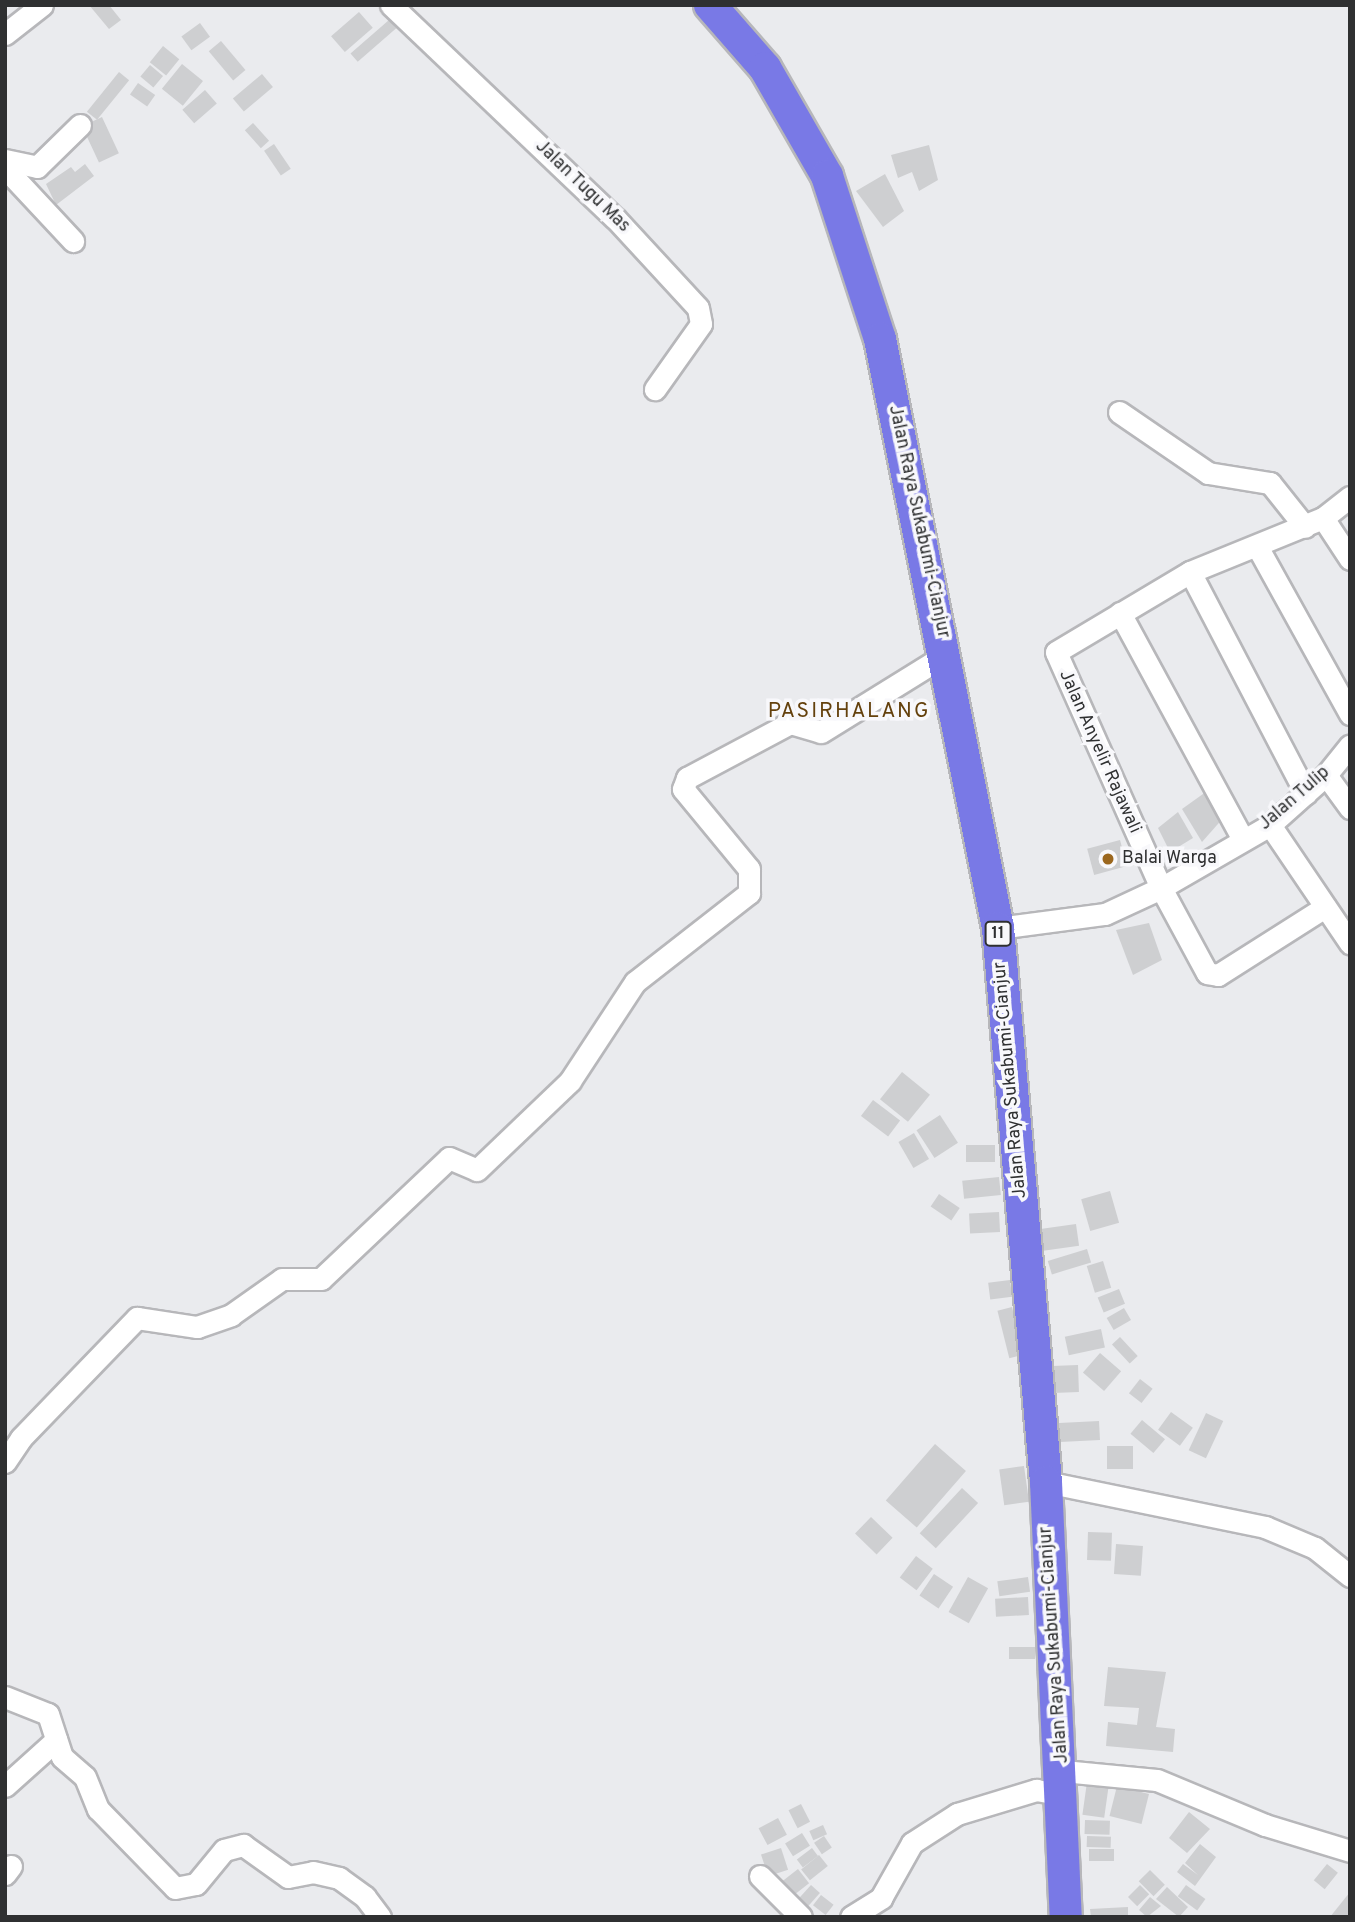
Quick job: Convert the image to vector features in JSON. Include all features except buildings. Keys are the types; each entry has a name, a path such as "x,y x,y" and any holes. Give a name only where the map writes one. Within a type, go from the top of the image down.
{"highway":[{"name":"Jalan Raya Sukabumi-Cianjur","path":"710,5 765,68 827,176 880,339 998,928 1046,1482 1064,1783 1066,1917"}],"street":[{"path":"5,34 42,5"},
{"name":"Jalan Tugu Mas","path":"391,5 615,218 698,309 701,324 655,389"},
{"path":"5,160 37,167 80,125"},
{"path":"5,168 74,241"},
{"path":"1119,412 1208,473 1270,483 1350,559"},
{"name":"Jalan Anyelir Rajawali","path":"1161,888 1056,652 1189,572 1258,548 1314,522 1350,497"},
{"path":"1258,548 1350,713"},
{"path":"1189,572 1306,794"},
{"path":"1121,614 1243,840"},
{"path":"5,1462 21,1438 137,1318 197,1327 231,1315 282,1279 321,1279 449,1157 477,1170 570,1081 635,982 749,893 749,869 683,789 687,778 790,723 821,732 945,655"},
{"name":"Jalan Tulip","path":"998,928 1094,915 1161,888 1270,825 1326,775 1350,745"},
{"path":"1326,775 1350,808"},
{"path":"1270,825 1350,943"},
{"path":"1161,888 1213,976 1325,907"},
{"path":"1046,1482 1265,1527 1315,1548 1350,1576"},
{"path":"5,1697 48,1714 62,1757 85,1777 98,1809 175,1888 196,1884 224,1850 243,1845 288,1877 313,1872 339,1878 365,1897 380,1917"},
{"path":"5,1786 57,1740"},
{"path":"851,1917 881,1898 912,1843 939,1825 1001,1797 1064,1783 1157,1780 1265,1825 1350,1852"},
{"path":"760,1876 801,1917"}],"place":[{"name":"Balai Warga","path":"1108,859"}],"district":[{"name":"PASIRHALANG","path":"849,712"}]}
